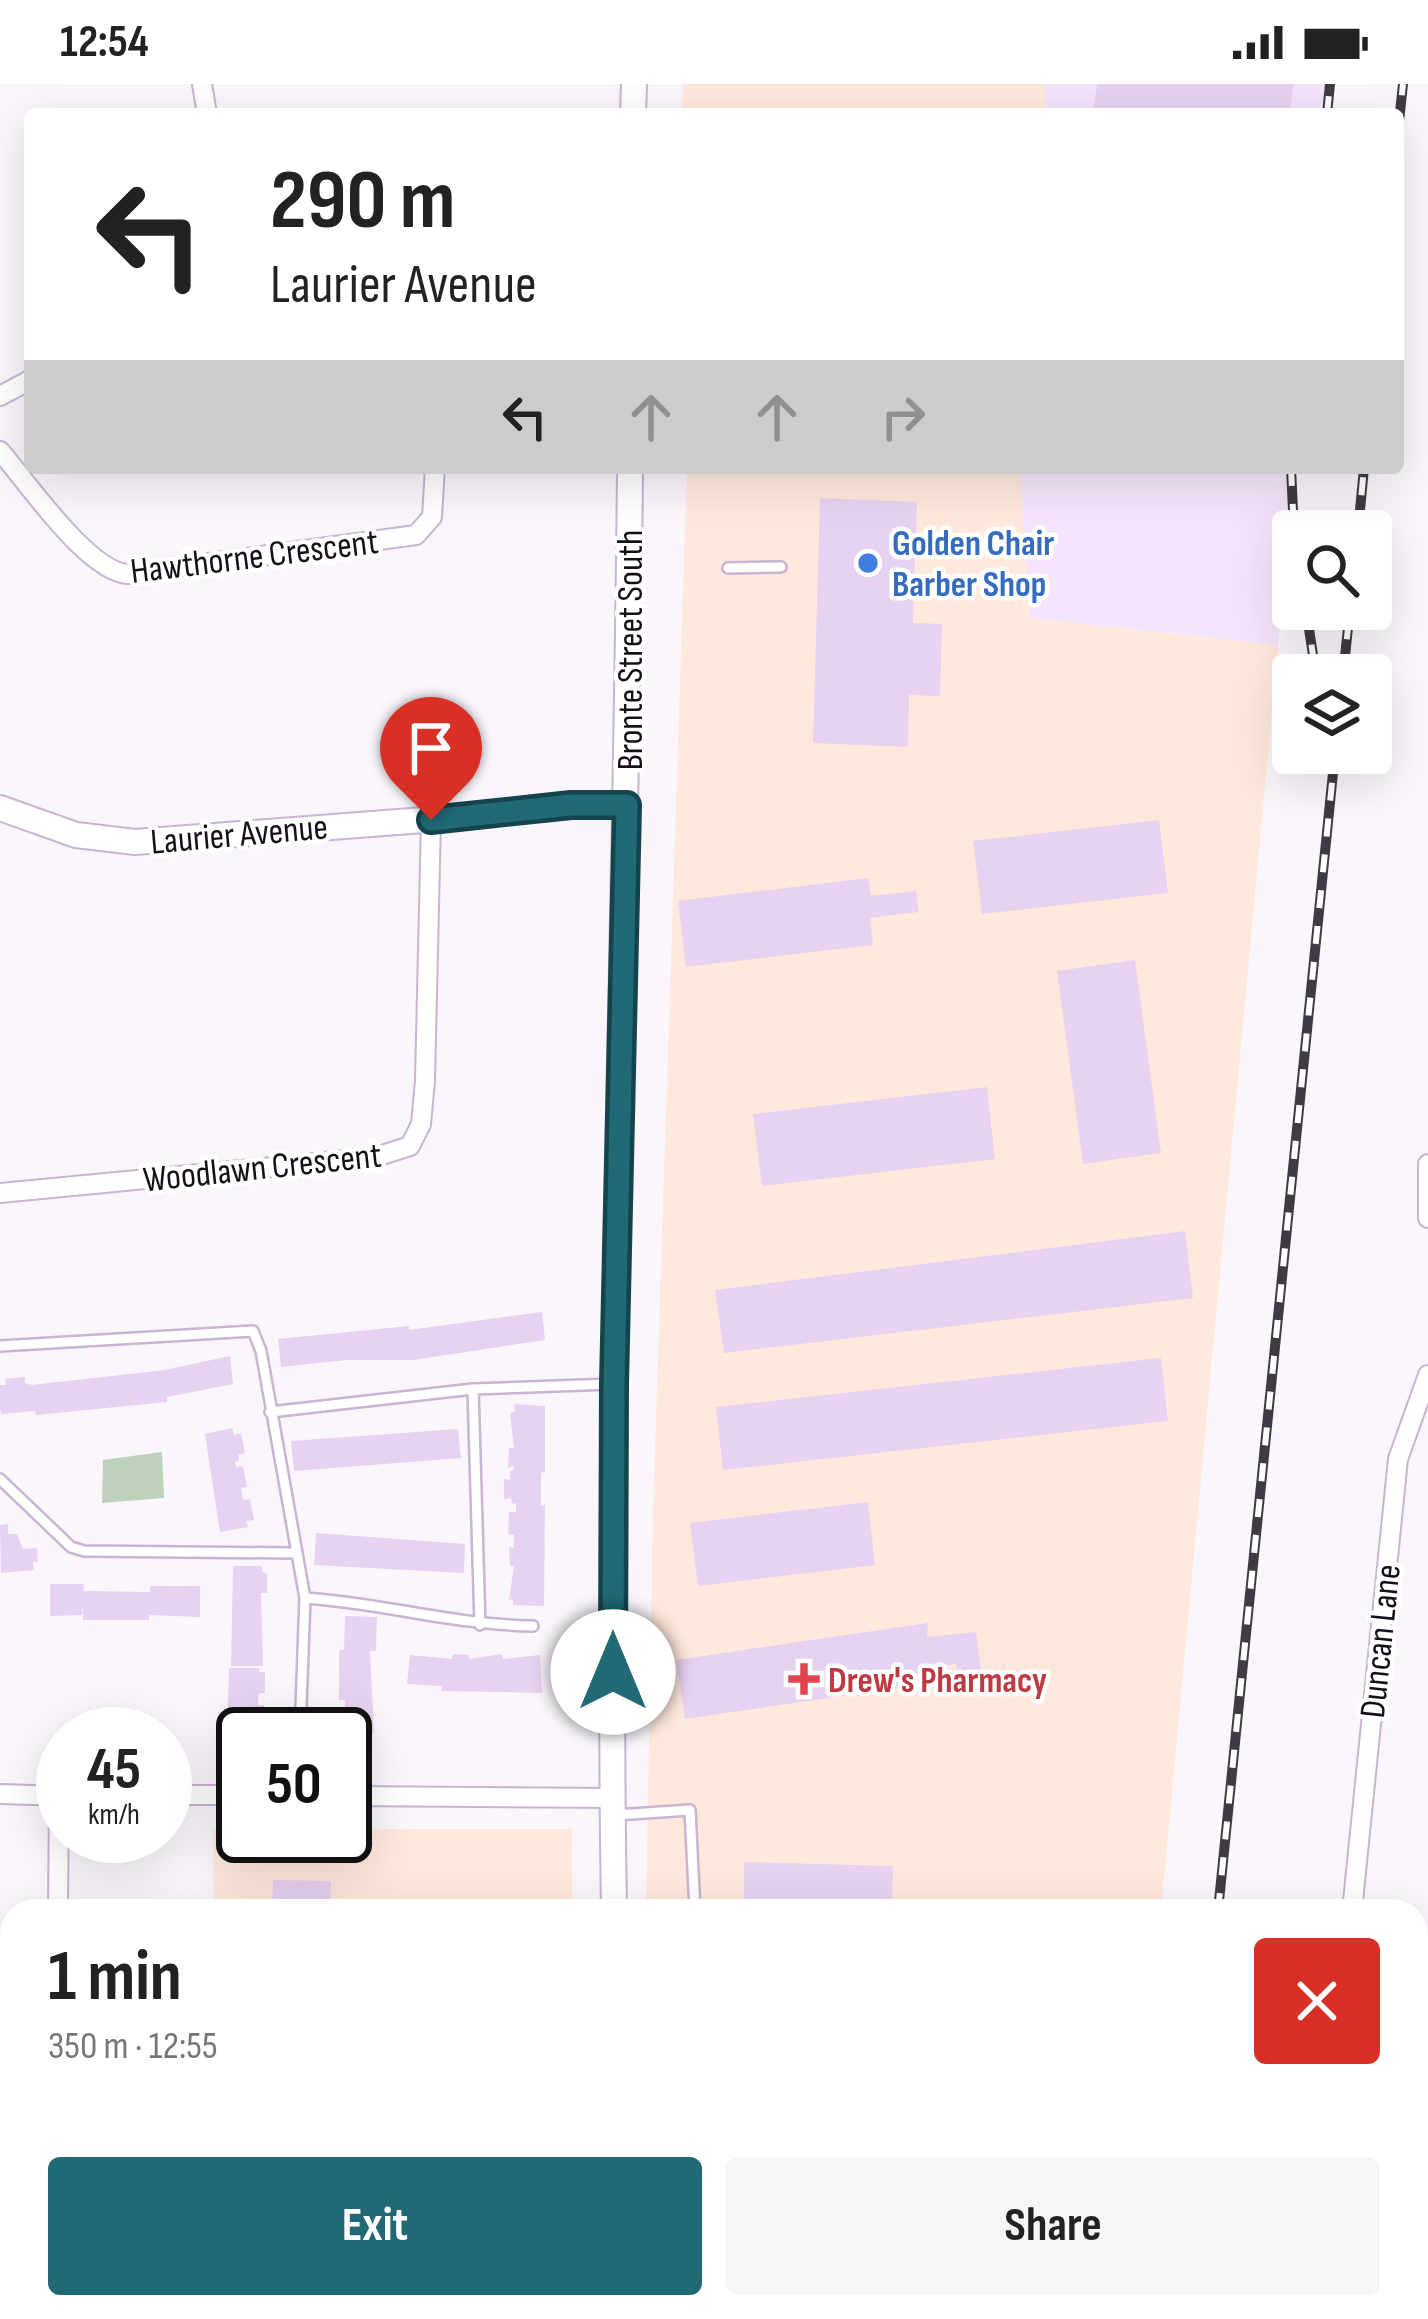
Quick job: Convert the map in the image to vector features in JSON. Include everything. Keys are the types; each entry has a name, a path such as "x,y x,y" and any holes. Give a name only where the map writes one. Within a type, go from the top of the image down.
{"main road":[{"name":"Bronte Street South","path":"614,1899 614,1384 630,474"},
{"name":"Laurier Avenue","path":"0,808 76,836 135,842 571,805 627,805"}],"street":[{"name":"Hawthorne Crescent","path":"0,451 92,556 114,574 416,535 432,517 435,474"},
{"name":"Woodlawn Crescent","path":"0,1193 376,1157 410,1146 421,1124 425,1081 431,820"},
{"path":"1428,1163 1428,1218"},
{"name":"Duncan Lane","path":"1353,1899 1398,1459 1428,1375"},
{"path":"0,1794 36,1795"},
{"path":"372,1797 612,1807"},
{"path":"58,1899 59,1863"}],"lane":[{"path":"728,568 781,567"},
{"path":"0,1346 253,1331 304,1598 301,1707"},
{"path":"270,1412 473,1389 614,1384"},
{"path":"473,1389 480,1625"},
{"path":"0,1479 71,1547 84,1551 295,1552"},
{"path":"304,1598 365,1602 480,1625 533,1626"},
{"path":"612,1807 690,1810 694,1899"}],"shaded area":[{"path":"683,84 1045,84 1045,108 682,108"},
{"path":"1045,84 1329,84 1327,108 1045,108"},
{"path":"687,474 1020,474 1029,618 1278,645 1277,654 1272,654 1272,710 1162,1899 646,1899 653,1510"},
{"path":"1020,474 1293,474 1290,510 1272,510 1272,630 1279,630 1278,645 1029,618"},
{"path":"213,1829 216,1863 372,1863 372,1829 572,1829 572,1899 214,1899"}],"green space":[{"path":"162,1452 164,1498 102,1503 103,1460"}],"building":[{"path":"1097,84 1294,84 1290,108 1094,108"},
{"path":"820,498 917,502 913,623 942,624 940,696 909,695 908,747 813,743"},
{"path":"1159,820 1168,893 982,914 973,841"},
{"path":"868,878 871,896 916,891 919,912 870,918 873,945 686,967 678,901"},
{"path":"1135,960 1161,1153 1083,1164 1057,971"},
{"path":"987,1087 995,1159 762,1186 753,1114"},
{"path":"1185,1231 1193,1298 724,1353 715,1290"},
{"path":"542,1312 545,1340 413,1360 281,1367 278,1339 409,1326 409,1330"},
{"path":"230,1356 233,1384 167,1397 167,1402 36,1415 35,1411 2,1414 0,1410 0,1385 6,1385 5,1379 25,1377 25,1383 32,1385 165,1370"},
{"path":"1161,1358 1168,1421 723,1470 716,1407"},
{"path":"514,1404 545,1406 545,1473 541,1472 544,1606 513,1605 513,1599 509,1600 514,1566 510,1566 509,1547 514,1548 514,1535 508,1534 509,1512 516,1512 516,1503 504,1499 504,1479 510,1480 514,1466 508,1468 509,1448 514,1448 510,1413 515,1412"},
{"path":"232,1428 234,1435 241,1433 245,1453 235,1462 236,1467 243,1466 247,1487 241,1488 243,1500 250,1499 254,1520 246,1521 248,1527 220,1532 205,1434"},
{"path":"458,1429 461,1458 294,1471 291,1441"},
{"path":"868,1502 875,1565 698,1586 690,1523"},
{"path":"8,1524 8,1534 17,1534 23,1549 37,1548 34,1570 1,1573 0,1525"},
{"path":"316,1533 465,1544 464,1573 314,1565"},
{"path":"233,1566 262,1566 267,1573 267,1593 261,1593 263,1666 231,1666"},
{"path":"50,1584 84,1584 83,1591 150,1592 150,1586 200,1586 200,1617 83,1620 83,1602 82,1615 50,1616"},
{"path":"345,1616 377,1617 376,1651 370,1651 374,1733 372,1707 345,1707 345,1700 339,1700 339,1650 344,1650"},
{"path":"928,1623 927,1637 976,1632 983,1688 961,1690 956,1664 935,1667 937,1682 685,1719 676,1660"},
{"path":"453,1654 469,1655 469,1659 540,1655 542,1693 441,1691 442,1686 407,1684 410,1655 452,1659"},
{"path":"229,1668 265,1672 265,1693 258,1698 258,1705 264,1707 228,1707"},
{"path":"744,1862 893,1866 892,1899 744,1899"},
{"path":"273,1880 331,1881 330,1899 272,1899"}],"railway":[{"path":"1328,108 1330,84"},
{"path":"1400,108 1403,84"},
{"path":"1291,474 1293,510"},
{"path":"1360,510 1363,474"},
{"path":"1309,630 1313,654"},
{"path":"1345,654 1348,630"},
{"path":"1219,1899 1333,774"}],"place":[{"name":"Golden Chair Barber Shop","path":"868,563"},
{"name":"Drew's Pharmacy","path":"804,1679"}],"route":[{"path":"431,820 571,805 627,805 614,1384 613,1672"}]}
